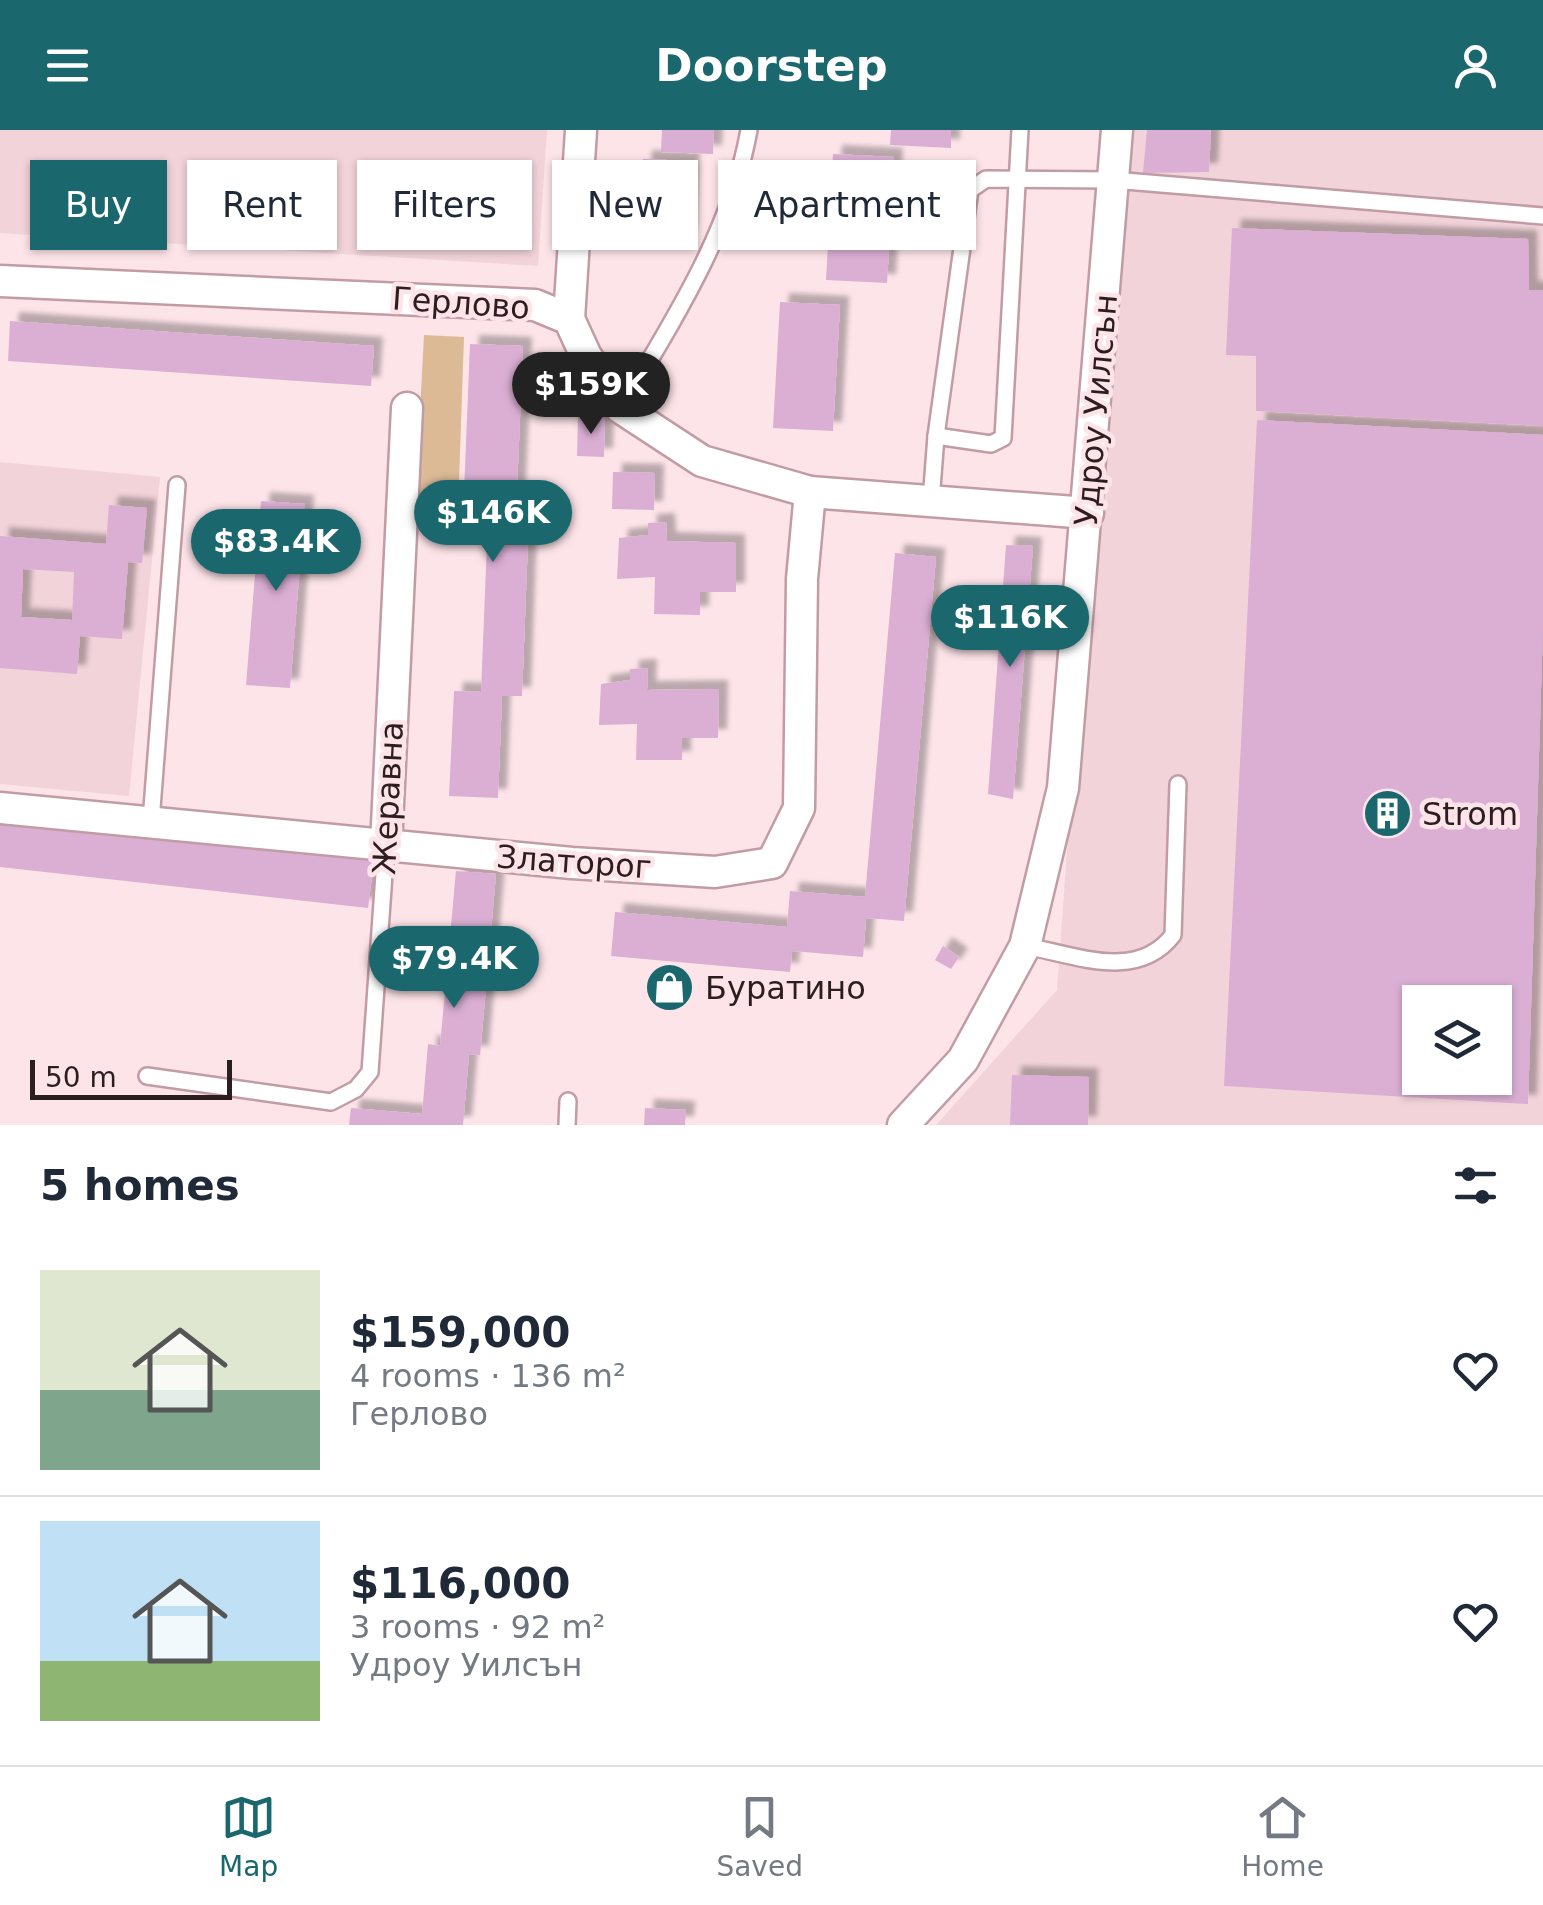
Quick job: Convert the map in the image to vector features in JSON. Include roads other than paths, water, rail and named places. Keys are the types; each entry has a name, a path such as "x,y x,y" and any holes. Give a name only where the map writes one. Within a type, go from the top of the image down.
{"street":[{"path":"569,318 582,130"},
{"name":"Удроу Уилсън","path":"903,1125 963,1060 1025,946 1063,788 1117,130"},
{"name":"Герлово","path":"0,281 535,305 569,318 586,356 621,408 702,461 810,492 1088,513"},
{"name":"Жеравна","path":"386,846 407,408"},
{"name":"Златорог","path":"0,808 386,846 715,872 772,863 799,808 802,579 810,492"}],"lane":[{"path":"621,408 686,298 741,175 749,130"},
{"path":"936,436 991,444 1003,438 1020,130"},
{"path":"931,501 936,436 970,190 986,180 1114,180 1543,216"},
{"path":"151,821 177,485"},
{"path":"1025,946 1130,964 1159,954 1174,935 1178,784"},
{"name":"Жеравна","path":"147,1076 331,1102 356,1089 370,1072 386,846"},
{"path":"568,1101 568,1125"}],"place":[{"name":"Strom","path":"1387,814"},
{"name":"Буратино","path":"670,988"}]}
